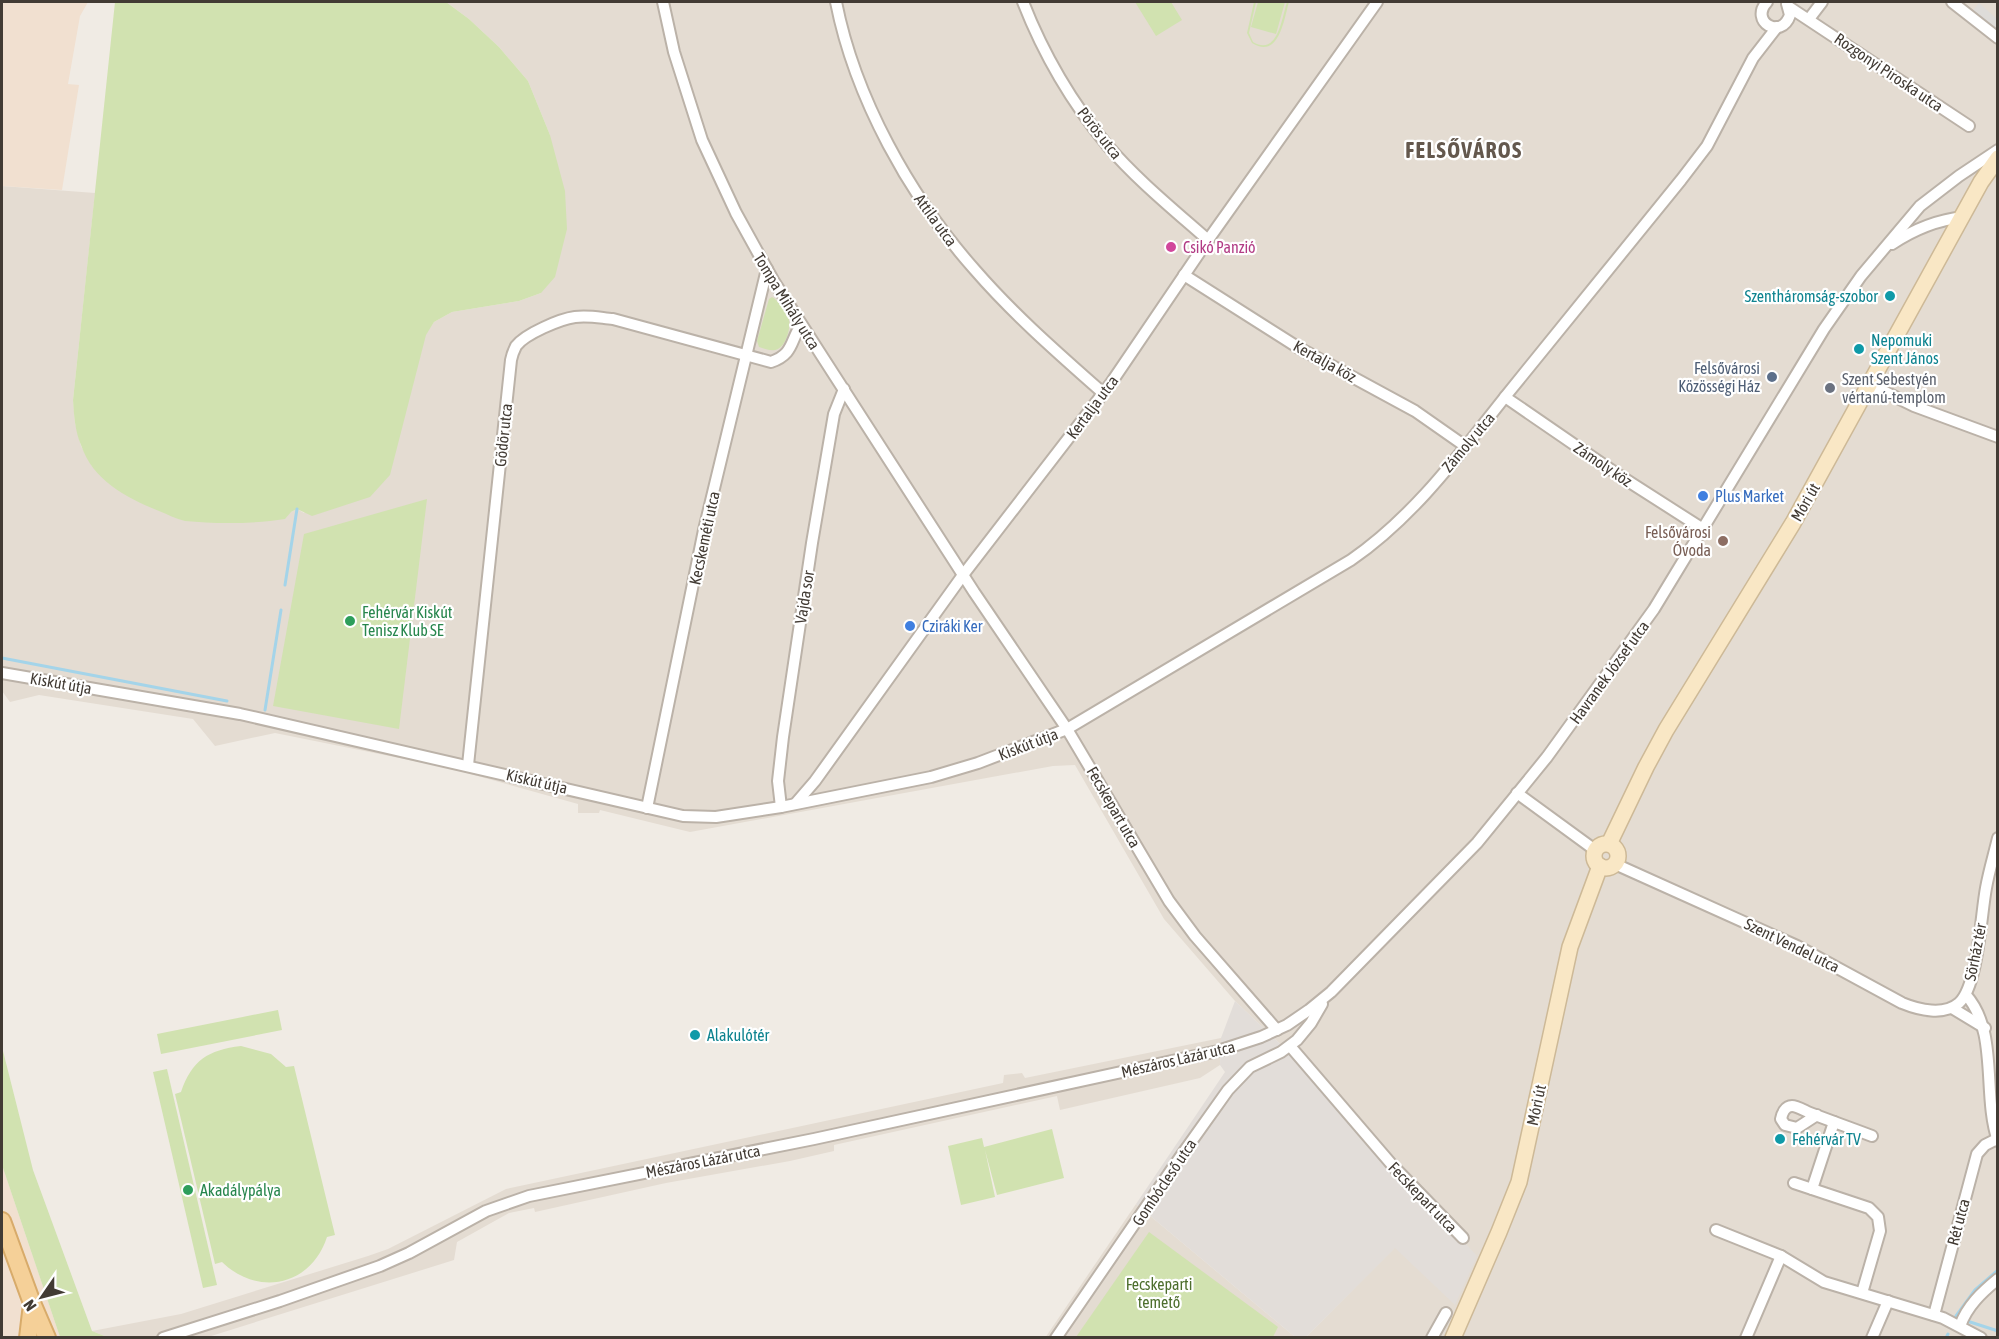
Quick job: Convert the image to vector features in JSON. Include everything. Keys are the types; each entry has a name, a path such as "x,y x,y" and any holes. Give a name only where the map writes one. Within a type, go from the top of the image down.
{"main road":[{"name":"Móri út","path":"1610,844 1666,730 1793,523 1981,182 1998,158"},
{"path":"1602,844 1610,844 1616,849 1618,855 1607,865 1594,858 1595,850 1602,844"},
{"name":"Móri út","path":"1453,1338 1519,1182 1570,947 1607,865"},
{"path":"2,1221 47,1338"},
{"path":"28,1338 32,1303"}],"street":[{"name":"Tompa Mihály utca","path":"663,2 674,52 702,140 727,195 767,270 801,325 963,575"},
{"name":"Attila utca","path":"836,2 850,52 877,120 902,168 936,222 995,292 1103,393"},
{"name":"Pörös utca","path":"1023,2 1046,53 1091,124 1127,166 1208,240"},
{"name":"Kertalja utca","path":"796,803 963,575 1103,393 1208,240 1377,2"},
{"name":"Zámoly utca","path":"1763,43 1764,21 1761,12 1766,2"},
{"path":"1764,21 1767,25 1782,25 1809,19 1822,2"},
{"path":"1952,2 1966,6 1998,38"},
{"path":"1782,25 1790,15 1787,4"},
{"name":"Rozgonyi Piroska utca","path":"1787,4 1969,126"},
{"name":"Zámoly utca","path":"1067,729 1366,549 1400,521 1466,446 1707,146 1763,43 1782,25"},
{"path":"1887,247 1903,224 1920,206 1998,150"},
{"path":"1887,247 1916,230 1948,219 1963,217"},
{"name":"Havranek József utca","path":"1261,1037 1282,1027 1324,998 1477,843 1517,794 1654,609 1824,329 1861,276 1887,247"},
{"name":"Kecskeméti utca","path":"647,808 704,530 767,270"},
{"name":"Kertalja köz","path":"1184,275 1299,348 1415,411 1466,446"},
{"name":"Gödör utca","path":"468,765 511,360 516,347 529,335 566,319 577,316 594,316 613,319 746,356"},
{"path":"746,356 771,362 777,360 792,346 801,325"},
{"path":"1871,385 1914,406 1998,437"},
{"name":"Vajda sor","path":"781,807 778,781 792,680 834,414 844,389"},
{"name":"Zámoly köz","path":"1505,397 1609,469 1703,529"},
{"name":"Fecskepart utca","path":"963,575 1067,729 1180,917 1282,1027 1393,1166 1463,1238"},
{"name":"Kiskút útja","path":"2,673 240,714 647,808 698,817 716,817 781,807 931,777 962,769 1067,729"},
{"path":"1517,794 1595,850"},
{"name":"Sörház tér","path":"1966,995 1973,973 1986,886 1998,838"},
{"name":"Szent Vendel utca","path":"1607,865 1797,946 1915,1008 1935,1011 1952,1008"},
{"path":"1985,1028 1952,1008 1966,995 1979,1012 1985,1028 1990,1108 1997,1140"},
{"path":"1293,1043 1311,1023 1324,998"},
{"path":"1261,1037 1272,1056"},
{"name":"Mészáros Lázár utca","path":"163,1338 380,1266 409,1253 486,1211 529,1196 825,1137 1218,1051 1261,1037"},
{"name":"Gombócleső utca","path":"1056,1338 1222,1098 1250,1067 1293,1043"},
{"path":"1816,1115 1872,1136"},
{"path":"1812,1189 1834,1122"},
{"name":"Rét utca","path":"1934,1315 1977,1154 1985,1145 1997,1140"},
{"path":"1794,1182 1869,1208 1878,1216 1880,1231 1862,1293"},
{"path":"1716,1230 1781,1256 1824,1282 1934,1315 1981,1338"},
{"path":"1746,1338 1781,1256"},
{"path":"1959,1326 1963,1316 1976,1299 1998,1279"},
{"path":"1872,1338 1888,1301"},
{"path":"1432,1338 1446,1313"}],"shaded area":[{"path":"2,2 88,2 80,16 68,84 79,85 62,190 2,186"},
{"path":"446,2 1997,2 1997,1337 1306,1337 1395,1247 1291,1054 1235,1001 1164,919 1075,765 1053,766 690,832 600,810 599,813 578,813 578,804 449,768 275,733 215,746 193,719 39,695 10,702 2,691 2,186 95,193 73,400 75,423 81,446 92,466 291,512 297,509 304,513 434,322 452,312 519,301 541,293 550,135 528,81 499,47 469,19"},
{"path":"1979,3 1997,19 1997,38 1969,15"},
{"path":"1235,1001 1291,1054 1477,1256 1455,1305 1395,1248 1306,1337 1295,1337 1136,1204 1225,1072 1220,1065 1221,1038"},
{"path":"1221,1038 1220,1065 1200,1078 1060,1110 1057,1096 834,1145 834,1151 790,1161 666,1183 535,1212 534,1208 509,1213 457,1242 454,1260 208,1337 107,1337 92,1331 181,1314 368,1256 388,1249 506,1189 1003,1083 1004,1075 1022,1073 1025,1078"},
{"path":"2,1165 60,1337 2,1337"},
{"name":"Fecskeparti temető","path":"1136,1204 1295,1337 1045,1338"}],"green space":[{"path":"115,2 446,2 469,19 499,47 528,81 550,135 565,191 567,229 555,277 541,293 519,301 452,312 434,322 426,335 390,475 370,497 312,516 297,509 285,519 273,521 209,523 185,521 147,506 112,487 86,458 77,434 73,400"},
{"path":"1135,2 1171,2 1182,20 1156,36"},
{"path":"1254,2 1256,2 1249,33 1253,42 1261,45 1268,44 1278,33 1287,2 1289,2 1279,35 1268,46 1261,47 1252,43 1247,33"},
{"path":"1258,2 1285,2 1276,34 1251,27"},
{"path":"772,297 788,316 789,327 781,347 768,350 759,347 757,341 769,299"},
{"name":"Fehérvár Kiskút Tenisz Klub SE","path":"427,499 399,729 273,706 304,534"},
{"path":"278,1010 282,1030 161,1054 157,1034"},
{"path":"241,1046 271,1054 286,1067 294,1066 335,1235 327,1237 319,1254 309,1266 296,1276 282,1281 251,1280 236,1273 222,1262 215,1264 175,1094 181,1092 190,1072 203,1058 219,1050"},
{"path":"2,1047 33,1170 92,1331 107,1337 60,1337 2,1165"},
{"name":"Akadálypálya","path":"167,1069 217,1285 203,1288 153,1072"},
{"path":"1052,1129 1064,1178 997,1195 985,1150 995,1197 961,1205 948,1146 982,1138 984,1147"},
{"name":"Fecskeparti temető","path":"1149,1232 1278,1327 1273,1337 1076,1337"}],"waterway":[{"path":"285,585 297,509"},
{"path":"265,710 281,610"},
{"path":"2,658 227,701"},
{"path":"1956,1316 1975,1290 1998,1270"},
{"path":"1967,1321 1998,1331"},
{"path":"1946,1338 1948,1334"}],"place":[{"name":"Csikó Panzió","path":"1171,247"},
{"name":"Szentháromság-szobor","path":"1890,296"},
{"name":"Nepomuki Szent János","path":"1859,349"},
{"name":"Felsővárosi Közösségi Ház","path":"1772,377"},
{"name":"Szent Sebestyén vértanú-templom","path":"1830,388"},
{"name":"Plus Market","path":"1703,496"},
{"name":"Felsővárosi Óvoda","path":"1723,541"},
{"name":"Fehérvár Kiskút Tenisz Klub SE","path":"350,621"},
{"name":"Cziráki Ker","path":"910,626"},
{"name":"Alakulótér","path":"695,1035"},
{"name":"Fehérvár TV","path":"1780,1139"},
{"name":"Akadálypálya","path":"188,1190"}],"district":[{"name":"FELSŐVÁROS","path":"1464,150"}]}
